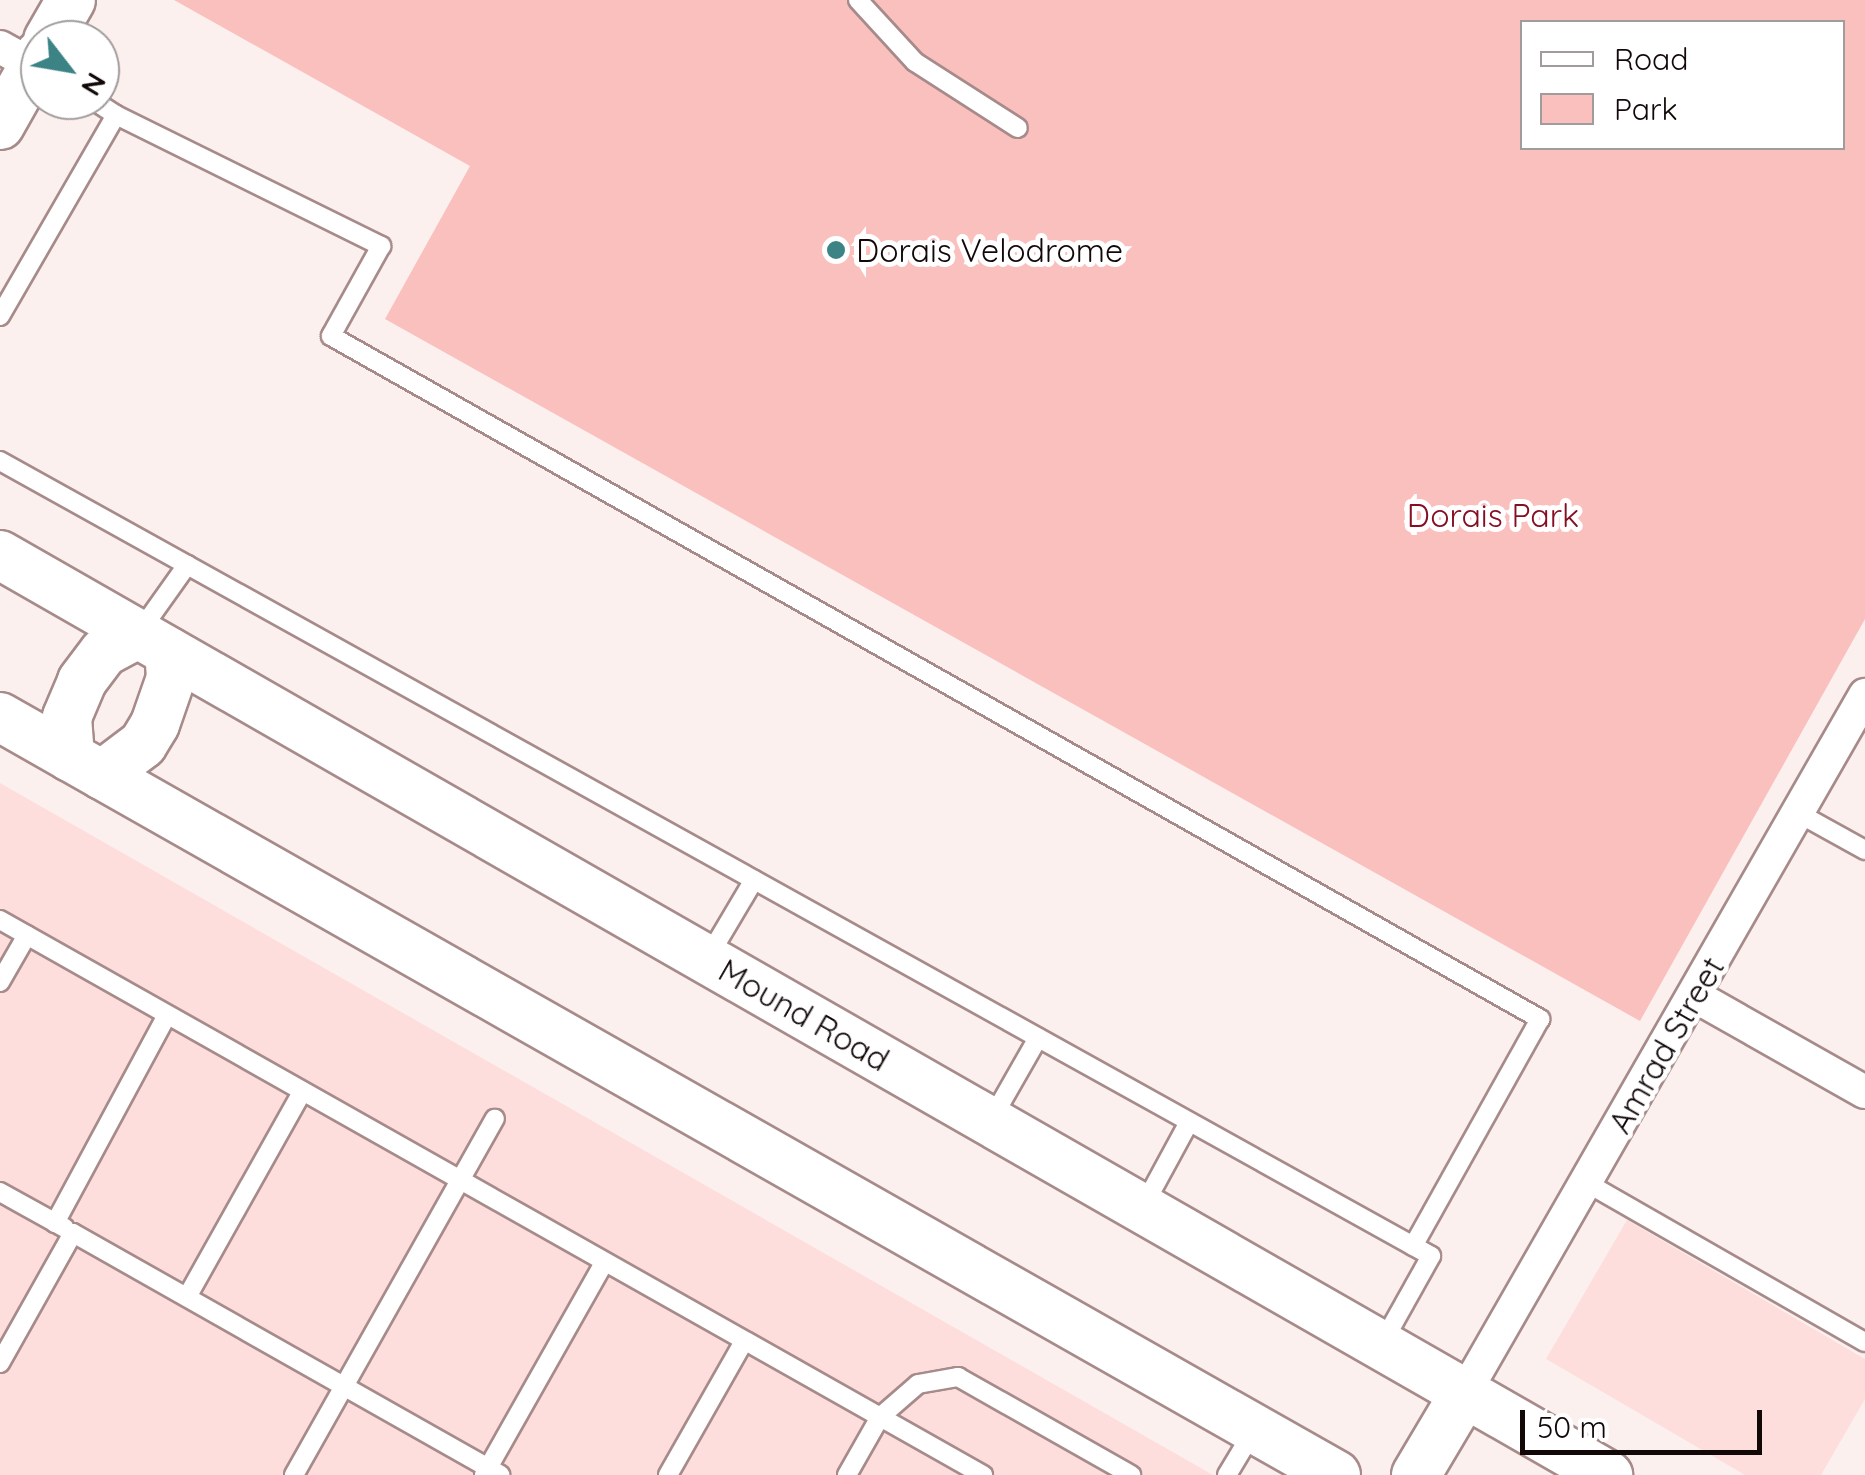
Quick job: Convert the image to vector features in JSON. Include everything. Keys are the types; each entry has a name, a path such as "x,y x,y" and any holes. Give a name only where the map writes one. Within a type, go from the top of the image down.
{"main road":[{"path":"0,125 20,81"},
{"name":"Mound Road","path":"0,555 1608,1475"},
{"path":"154,643 171,678 155,724 143,744 86,766 67,717 82,681 104,652 154,643"},
{"path":"0,717 1336,1475"},
{"path":"1416,1475 1464,1394"}],"street":[{"name":"Amrad Street","path":"1464,1394 1865,695"},
{"path":"1695,996 1865,1092"}],"lane":[{"path":"858,0 915,62 1018,128"},
{"path":"120,116 381,246 331,336 1540,1019 1413,1246"},
{"path":"0,316 113,120"},
{"path":"0,461 1430,1256 1381,1346"},
{"path":"154,643 188,565"},
{"path":"1798,813 1865,850"},
{"path":"707,960 754,880"},
{"path":"0,920 983,1475"},
{"path":"0,982 27,936"},
{"path":"55,1222 167,1015"},
{"path":"990,1122 1038,1038"},
{"path":"187,1297 302,1092"},
{"path":"294,1475 495,1119"},
{"path":"1142,1209 1189,1122"},
{"path":"1586,1183 1865,1342"},
{"path":"0,1192 491,1473 604,1262"},
{"path":"0,1363 72,1233"},
{"path":"668,1475 744,1340"},
{"path":"847,1475 880,1417 918,1384 958,1378 1130,1475"},
{"path":"1228,1475 1254,1429"}],"shaded area":[{"path":"0,783 1213,1475 0,1475"},
{"path":"1627,1220 1865,1359 1865,1399 1821,1475 1745,1475 1546,1359"}],"green space":[{"name":"Dorais Park","path":"174,0 1865,0 1865,619 1640,1021 385,319 470,166"}],"place":[{"name":"Dorais Velodrome","path":"836,250"}]}
